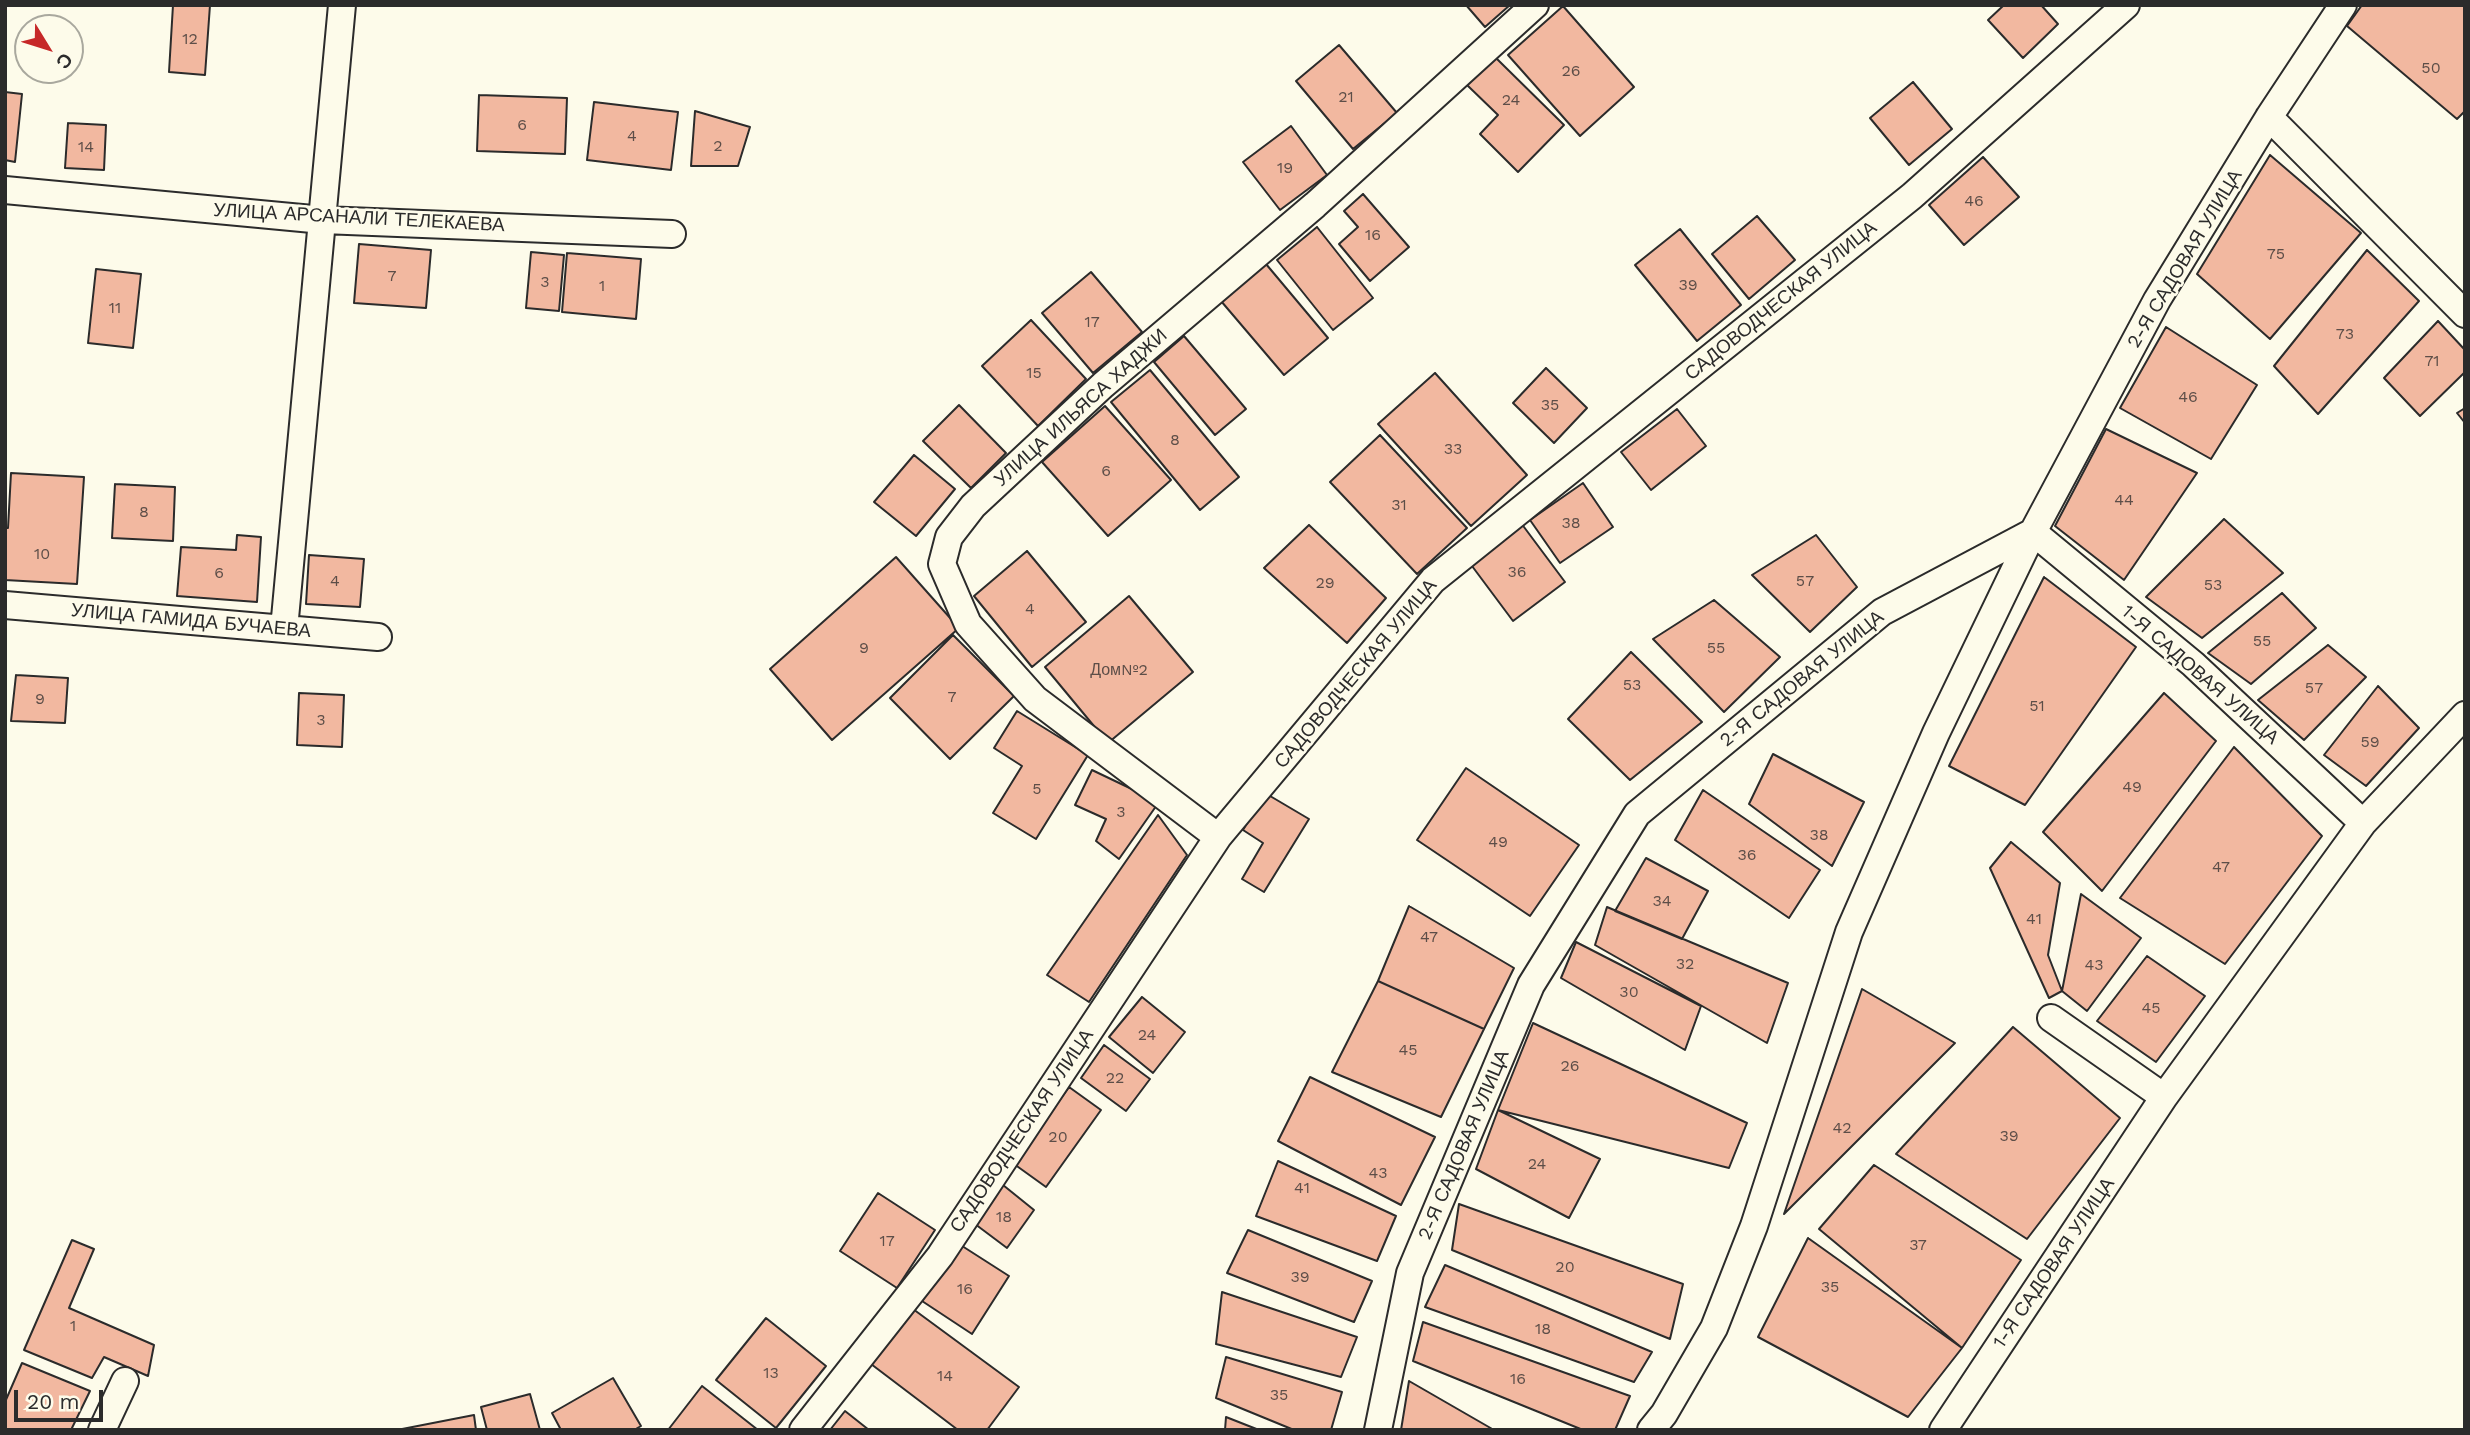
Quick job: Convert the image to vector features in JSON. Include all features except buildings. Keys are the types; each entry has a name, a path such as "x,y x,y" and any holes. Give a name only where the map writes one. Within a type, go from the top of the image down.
{"street":[{"path":"284,629 342,5"},
{"name":"УЛИЦА ИЛЬЯСА ХАДЖИ","path":"1218,837 1026,690 968,624 942,564 948,537 973,506 1103,384 1315,205 1535,5"},
{"name":"САДОВОДЧЕСКАЯ УЛИЦА","path":"803,1430 940,1256 1218,837 1433,580 1912,196 2126,5"},
{"name":"2-Я САДОВАЯ УЛИЦА","path":"1378,1430 1410,1273 1531,985 1637,814 1882,612 2033,532 2157,300 2269,117 2343,5"},
{"path":"2269,117 2465,314"},
{"name":"УЛИЦА АРСАНАЛИ ТЕЛЕКАЕВА","path":"5,190 323,220 672,234"},
{"path":"1651,1430 1664,1414 1714,1328 1754,1226 1849,932 1936,733 2033,532"},
{"name":"1-Я САДОВАЯ УЛИЦА","path":"2033,532 2193,664 2363,823"},
{"name":"УЛИЦА ГАМИДА БУЧАЕВА","path":"5,605 377,637"},
{"name":"1-Я САДОВАЯ УЛИЦА","path":"1944,1430 2164,1097 2363,823 2465,715"},
{"path":"2051,1018 2164,1097"},
{"path":"102,1430 125,1381"}]}
